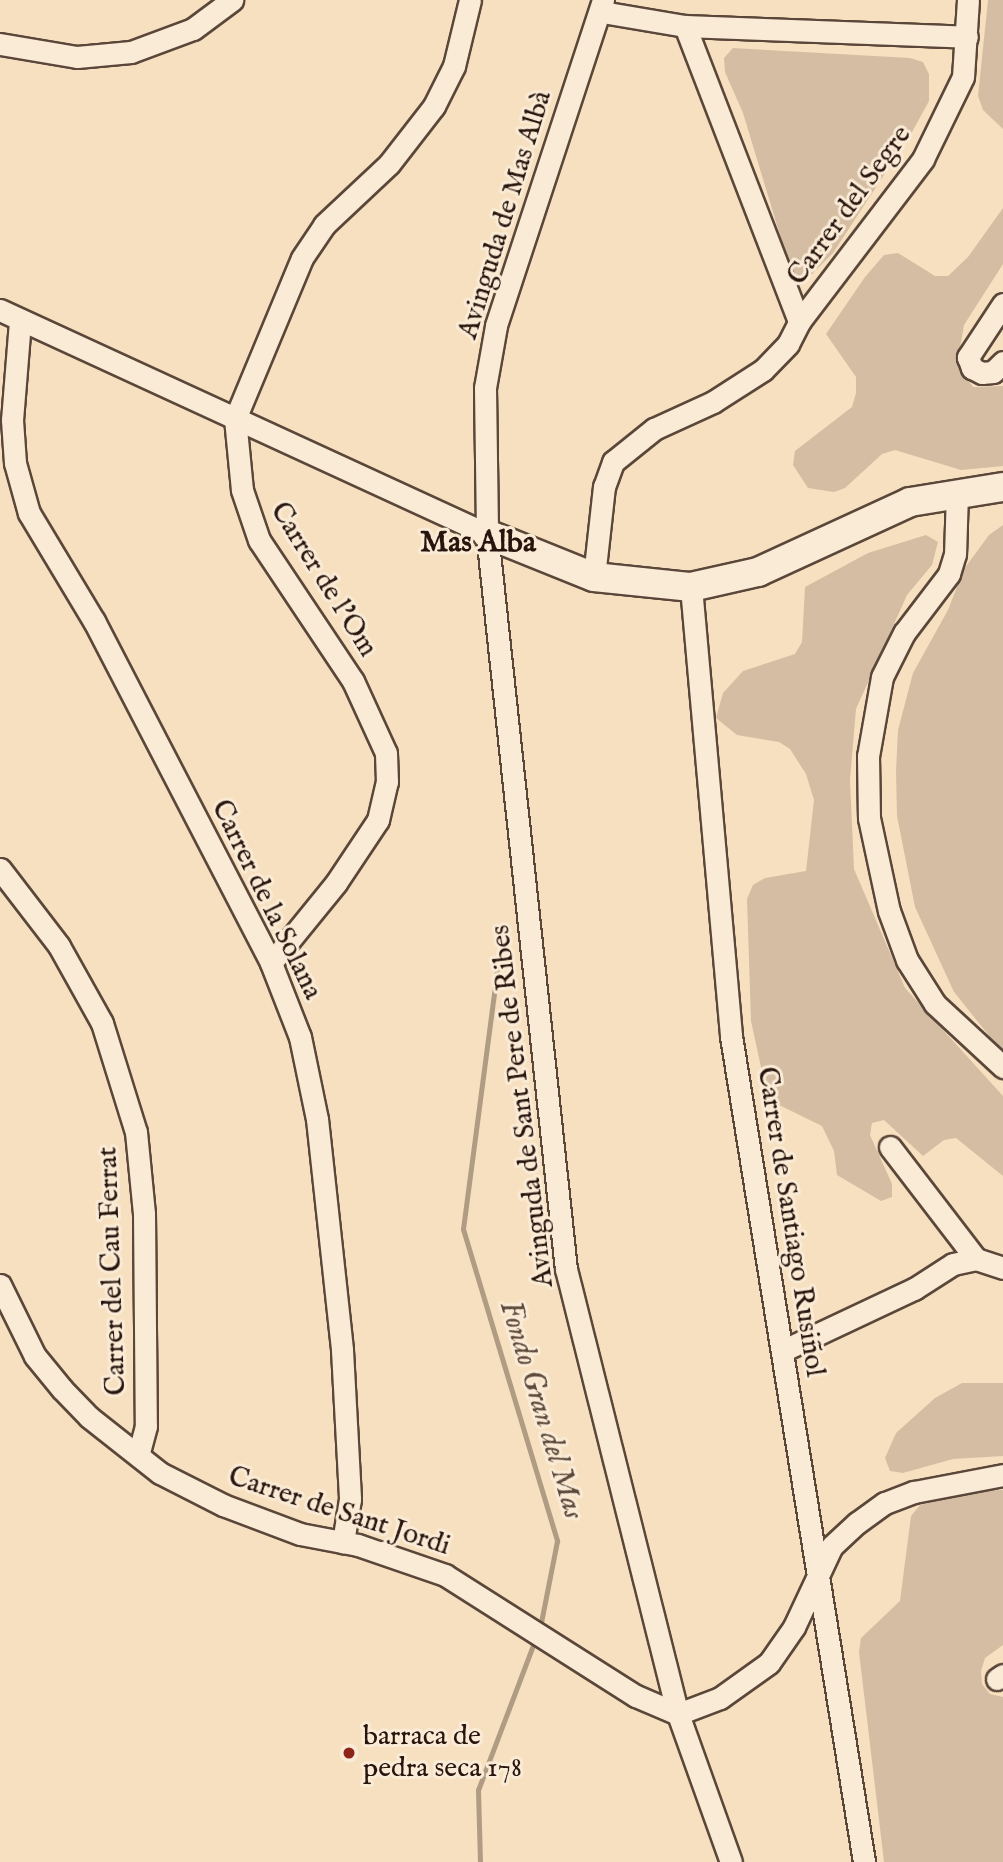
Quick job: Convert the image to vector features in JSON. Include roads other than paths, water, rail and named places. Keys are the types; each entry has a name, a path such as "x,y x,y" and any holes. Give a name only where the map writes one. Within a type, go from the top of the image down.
{"street":[{"path":"0,44 77,57 131,52 193,29 232,0"},
{"name":"Carrer de l'Om","path":"271,963 336,883 378,820 387,782 386,752 353,681 259,540 242,489 235,419 302,258 324,225 389,164 433,106 454,66 470,0"},
{"name":"Carrer del Segre","path":"594,577 604,487 613,461 654,429 713,402 762,370 788,344 799,322 923,159 963,77 968,0"},
{"path":"603,6 685,26 967,37"},
{"name":"Avinguda de Mas Albà","path":"487,534 485,388 496,326 603,6"},
{"name":"Carrer del Segre","path":"685,26 799,322"},
{"path":"1003,304 968,357 972,368 982,373 993,372 1003,362"},
{"path":"0,310 487,534 594,577 691,587 758,572 868,518 910,502 957,492 1003,487"},
{"name":"Carrer de la Solana","path":"20,321 12,420 15,463 29,513 93,621 271,963 300,1037 332,1232 350,1499 343,1542"},
{"path":"957,492 956,554 949,574 904,633 881,677 868,756 869,818 889,911 907,960 935,1004 1003,1066"},
{"name":"Avinguda de Sant Pere de Ribes","path":"487,534 566,1269 678,1714 731,1862"},
{"name":"Carrer de Santiago Rusiñol","path":"691,587 731,1036 864,1862"},
{"name":"Carrer del Cau Ferrat","path":"0,869 59,946 102,1023 136,1132 144,1213 146,1426 138,1455"},
{"path":"890,1147 976,1259"},
{"path":"782,1350 914,1289 953,1264 976,1259 1003,1268"},
{"name":"Carrer de Sant Jordi","path":"0,1285 35,1356 89,1417 178,1484 223,1505 300,1534 343,1542 445,1575 549,1638 636,1696 678,1714"},
{"path":"678,1714 719,1698 769,1663 794,1627 832,1546 885,1503 914,1492 1003,1475"}],"waterway":[{"name":"Fondo Gran del Mas","path":"498,963 463,1229 557,1541 540,1628"},
{"name":"Fondo Gran del Mas","path":"480,1862 478,1790 536,1637"}],"place":[{"name":"barraca de pedra seca 178","path":"349,1753"}],"district":[{"name":"Mas Alba","path":"478,543"}]}
